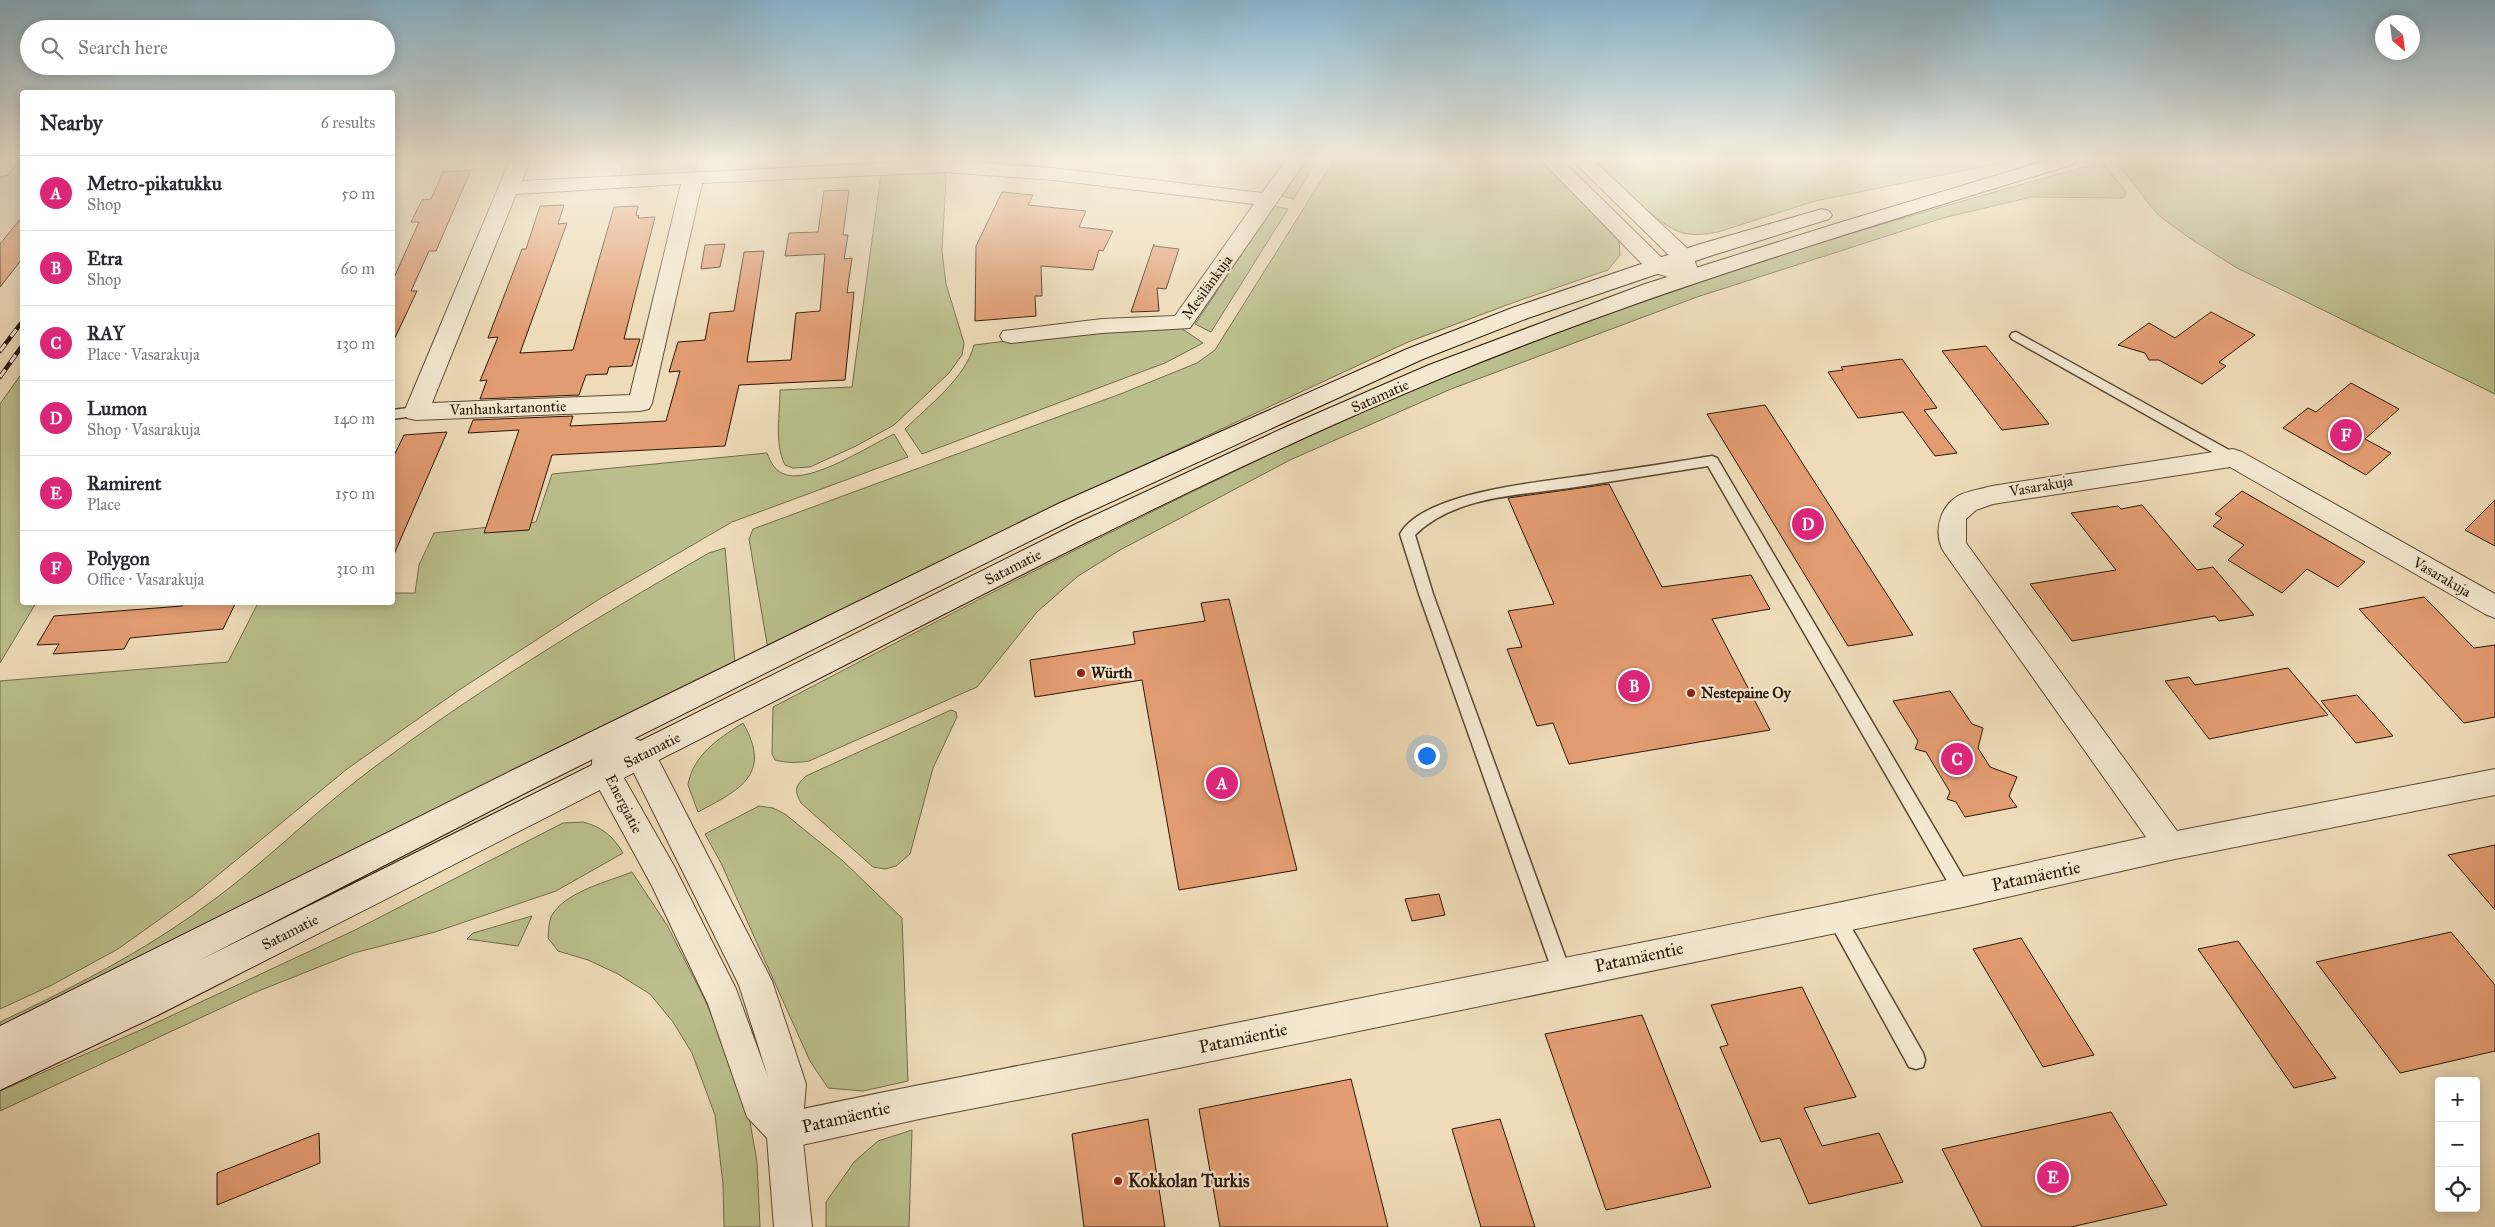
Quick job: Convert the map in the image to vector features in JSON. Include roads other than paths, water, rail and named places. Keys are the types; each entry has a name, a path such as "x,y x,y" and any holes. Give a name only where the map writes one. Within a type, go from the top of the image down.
{"street":[{"path":"416,412 496,217"},
{"name":"Vanhankartanontie","path":"416,412 640,403 684,217"},
{"name":"Mesilänkuja","path":"1011,336 1102,326 1182,323 1257,217"},
{"path":"1608,217 1657,266 1687,267"},
{"path":"1638,217 1687,267"},
{"name":"Satamatie","path":"0,1073 146,1004 606,774 1087,530 1297,432 1437,371 1545,329 1687,267 1816,217"},
{"name":"Satamatie","path":"1687,267 1864,217"},
{"name":"Satamatie","path":"0,1044 609,737 1069,510 1415,354 1512,316 1657,266"},
{"name":"Vasarakuja","path":"2170,846 1953,545 1952,527 1954,515 1967,503 1992,495 2085,478 2232,458 2495,607"},
{"path":"609,737 641,756 755,981 788,1084 784,1131 793,1227"},
{"name":"Energiatie","path":"609,737 606,774 664,876 724,1000 760,1104 784,1131"},
{"name":"Patamäentie","path":"784,1131 924,1100 1125,1062 1963,892 2170,846 2495,782"}],"lane":[{"path":"2016,336 2232,458"},
{"path":"395,415 416,412"},
{"path":"1562,973 1429,603 1407,534 1414,526 1425,519 1468,500 1487,496 1712,461 1963,892"},
{"path":"1836,917 1916,1060"}],"railway":[{"path":"0,351 20,325"},
{"path":"0,377 20,349"}],"place":[{"name":"Polygon","path":"2346,435"},
{"name":"Lumon","path":"1808,524"},
{"name":"Würth","path":"1081,673"},
{"name":"Etra","path":"1634,686"},
{"name":"Nestepaine Oy","path":"1691,693"},
{"name":"RAY","path":"1957,759"},
{"name":"Metro-pikatukku","path":"1222,783"},
{"name":"Ramirent","path":"2053,1177"},
{"name":"Kokkolan Turkis","path":"1118,1181"}]}
